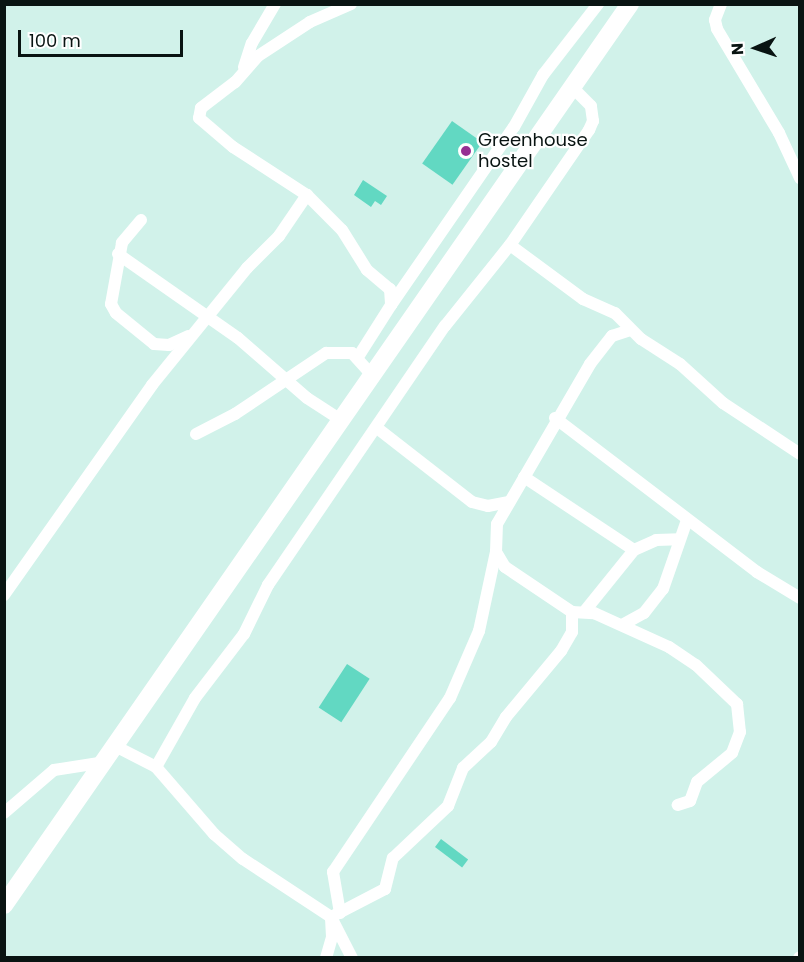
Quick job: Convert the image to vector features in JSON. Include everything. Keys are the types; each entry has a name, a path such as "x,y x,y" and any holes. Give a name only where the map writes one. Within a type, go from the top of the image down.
{"highway":[{"path":"7,896 105,762 573,88 622,7"}],"street":[{"path":"240,76 252,43 275,4"},
{"path":"351,4 310,22 270,47 240,76 201,108 199,118 233,147 307,195 342,230 367,270 390,289 391,305"},
{"path":"358,357 391,305 514,127 543,75 598,4"},
{"path":"721,4 715,20 717,29 779,133 800,178"},
{"path":"156,767 195,698 244,634 268,585 445,326 510,245 593,121 591,106 573,88"},
{"path":"4,595 191,335 279,236 307,195"},
{"path":"141,220 127,232 118,254 111,304 116,314 154,344 169,345 217,325"},
{"path":"510,245 584,299 615,313 631,330 680,364 735,411 800,454"},
{"path":"118,254 205,318 262,356 288,381 341,420"},
{"path":"326,957 336,915 333,872 450,698 479,631 496,552 497,524 555,418 606,343 617,332 631,330"},
{"path":"196,434 288,381 326,353 345,351 358,357 372,375"},
{"path":"555,418 757,572 800,598"},
{"path":"377,428 497,524"},
{"path":"524,477 634,550"},
{"path":"472,502 488,506 508,502"},
{"path":"622,625 636,619 654,603 663,589 687,520"},
{"path":"336,915 385,889 393,858 448,806 463,768 491,742 506,717 561,651 572,632 578,612 634,550 656,540 679,539"},
{"path":"496,552 505,567 517,577 578,612 622,625 696,665 737,704 741,712 738,743 732,753 697,782 690,801 678,805"},
{"path":"115,746 156,767 214,834 251,865 336,915 352,957"},
{"path":"4,813 54,770 105,762"}],"building":[{"name":"Greenhouse hostel","path":"452,121 482,142 452,185 422,164"},
{"path":"363,180 387,196 381,205 375,201 371,207 354,195"},
{"path":"347,664 370,679 341,722 319,708"},
{"path":"441,839 468,859 462,867 435,847"}],"place":[{"name":"Greenhouse hostel","path":"466,151"}]}
